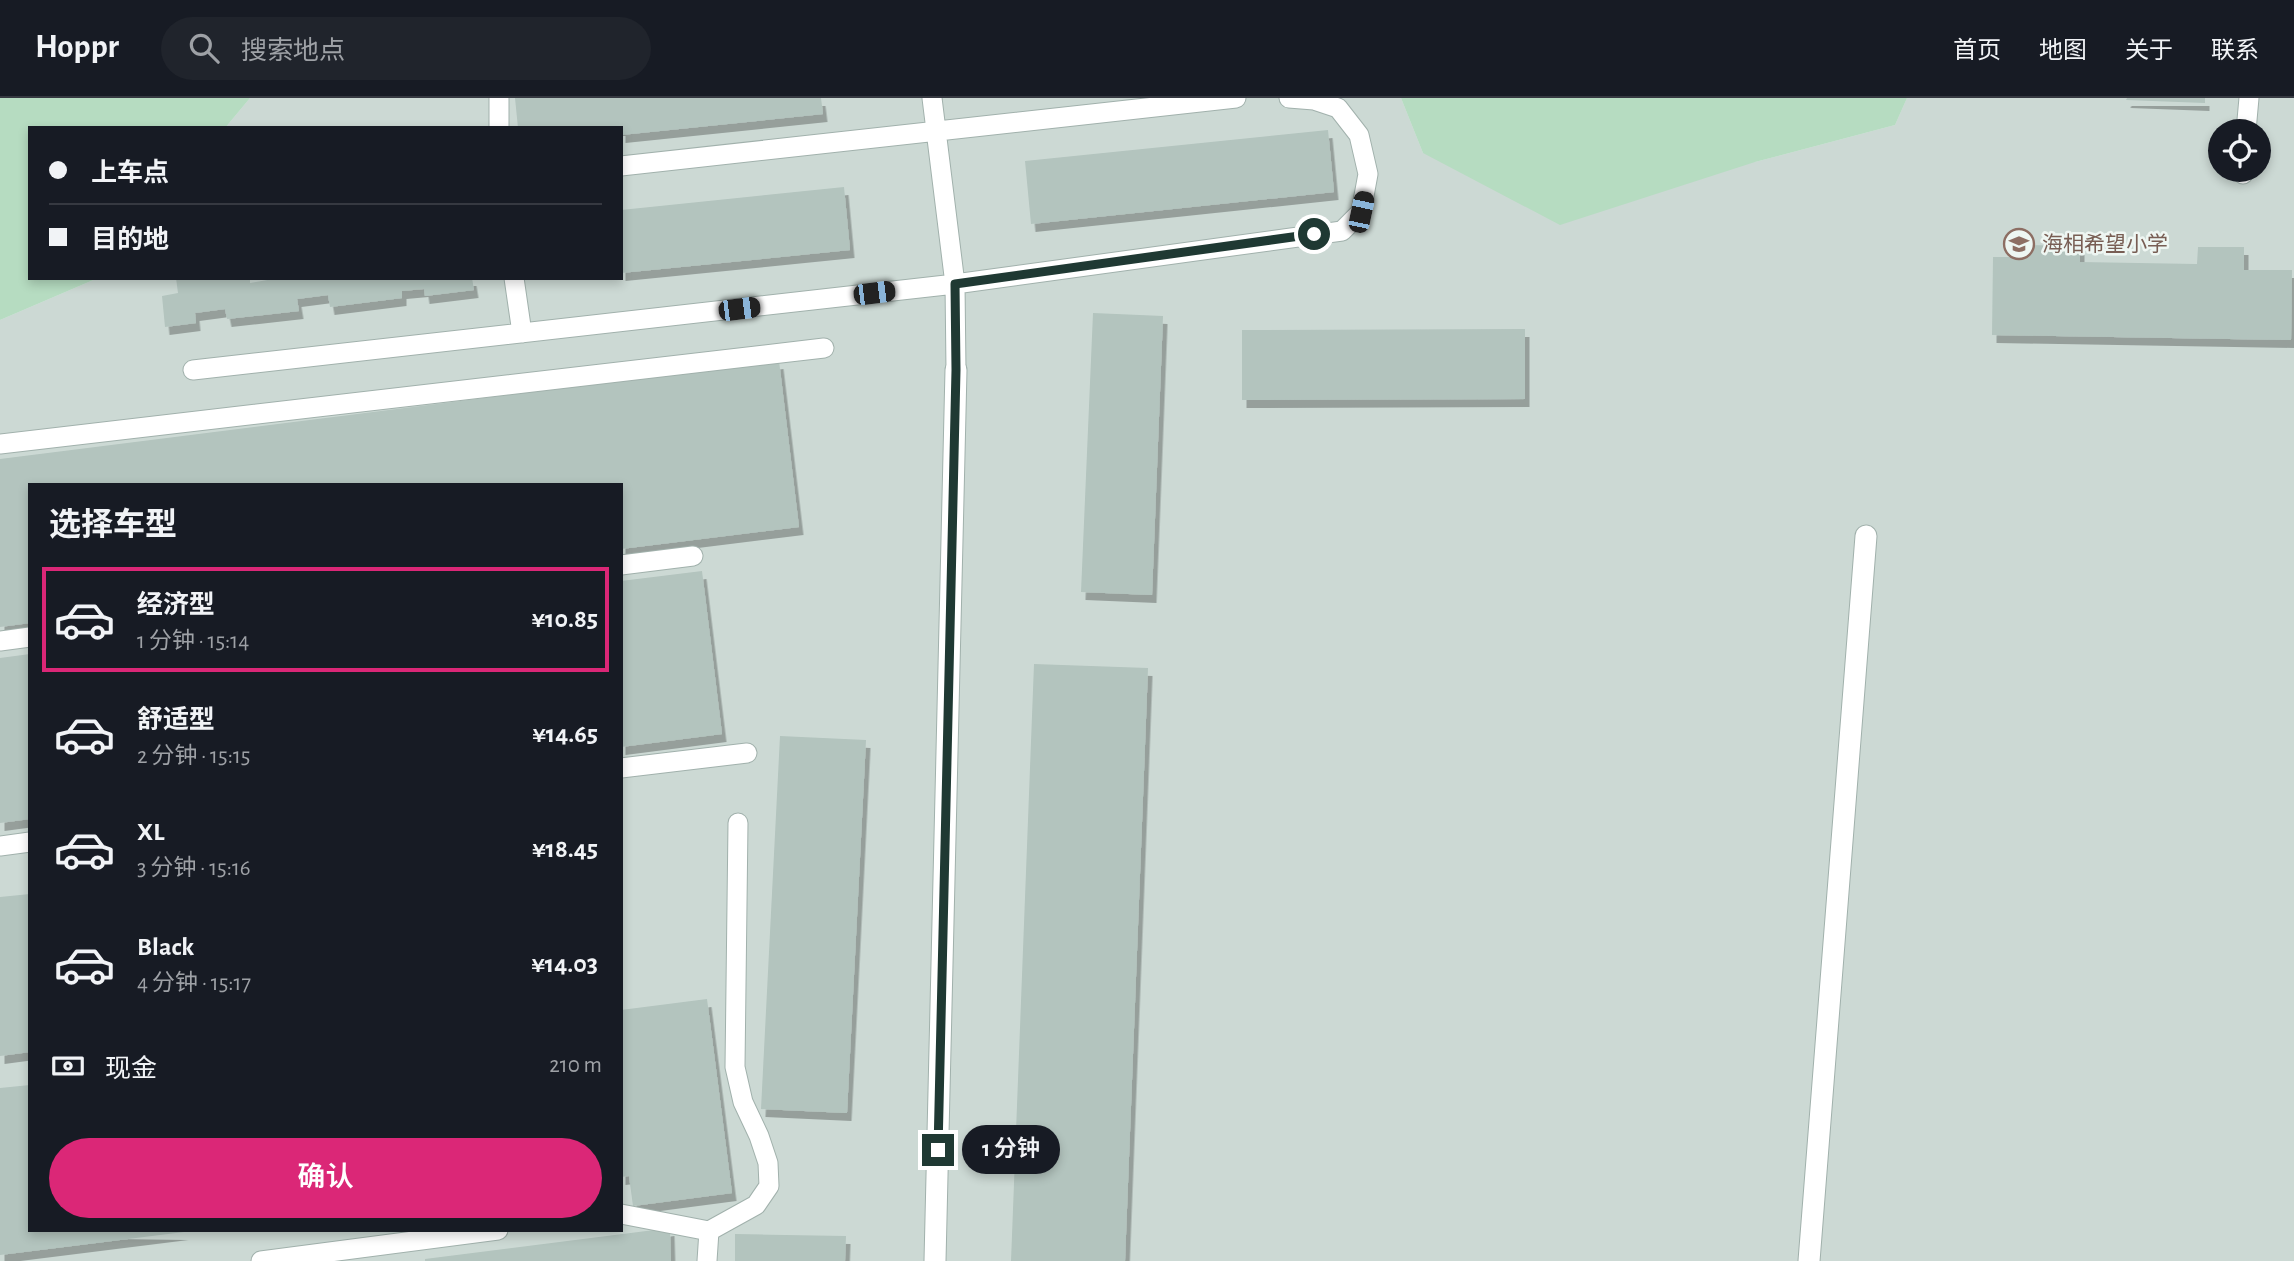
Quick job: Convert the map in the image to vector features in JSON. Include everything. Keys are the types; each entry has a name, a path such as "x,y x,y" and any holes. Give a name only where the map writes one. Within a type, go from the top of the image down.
{"street":[{"path":"935,1261 956,370"},
{"path":"1809,1261 1866,536"}],"lane":[{"path":"499,98 499,126"},
{"path":"932,98 955,284 956,370"},
{"path":"623,166 1236,98"},
{"path":"193,370 955,284 1342,231 1361,212 1368,174 1359,135 1338,108 1314,100 1289,98"},
{"path":"2247,119 2249,98"},
{"path":"514,280 522,333"},
{"path":"0,444 824,348"},
{"path":"623,565 693,556"},
{"path":"0,641 28,637"},
{"path":"623,768 747,753"},
{"path":"623,1214 709,1231 757,1205 768,1186 768,1163 743,1102 735,1067 738,823"},
{"path":"0,846 28,842"},
{"path":"707,1261 709,1231"},
{"path":"261,1261 483,1232"}],"shaded area":[{"path":"250,98 1401,98 1423,153 1755,162 1895,125 1907,98 2294,98 2294,1261 0,1261 0,320 93,280 623,280 623,126 227,126"}],"green space":[{"path":"0,98 250,98 227,126 28,126 28,280 93,280 0,320"},
{"path":"1401,98 1907,98 1895,125 1755,162 1560,225 1423,153"}],"building":[{"path":"515,98 821,98 823,114 623,135 623,126 518,126"},
{"path":"2205,98 2205,103 2126,100"},
{"path":"1328,130 1334,192 1031,224 1025,161"},
{"path":"844,187 850,250 623,273 623,210"},
{"path":"2021,245 2080,246 2080,262 2197,264 2198,247 2244,247 2244,270 2292,270 2291,340 1992,335 1993,257 2021,257"},
{"path":"176,280 250,280 250,283 267,280 472,280 474,290 425,296 424,289 402,291 402,298 330,307 328,295 297,299 299,311 227,319 225,309 195,313 196,323 165,327 162,296 178,293"},
{"path":"1093,313 1163,316 1152,595 1081,592"},
{"path":"1525,329 1525,399 1242,400 1242,330"},
{"path":"779,361 799,527 623,549 623,483 28,483 28,623 0,627 0,459"},
{"path":"702,571 722,734 623,747 623,581"},
{"path":"28,654 28,819 0,823 0,658"},
{"path":"1034,664 1148,668 1125,1261 1011,1261"},
{"path":"780,736 866,740 847,1113 761,1109"},
{"path":"28,894 28,1052 0,1056 0,897"},
{"path":"707,999 732,1193 633,1206 629,1176 623,1177 623,1010"},
{"path":"28,1085 28,1232 184,1232 0,1255 0,1088"},
{"path":"670,1228 671,1261 425,1261 425,1259"},
{"path":"735,1234 846,1236 845,1261 735,1261"}],"place":[{"name":"海相希望小学","path":"2019,244"}],"route":[{"path":"938,1150 956,370 955,284 1314,234"}]}
